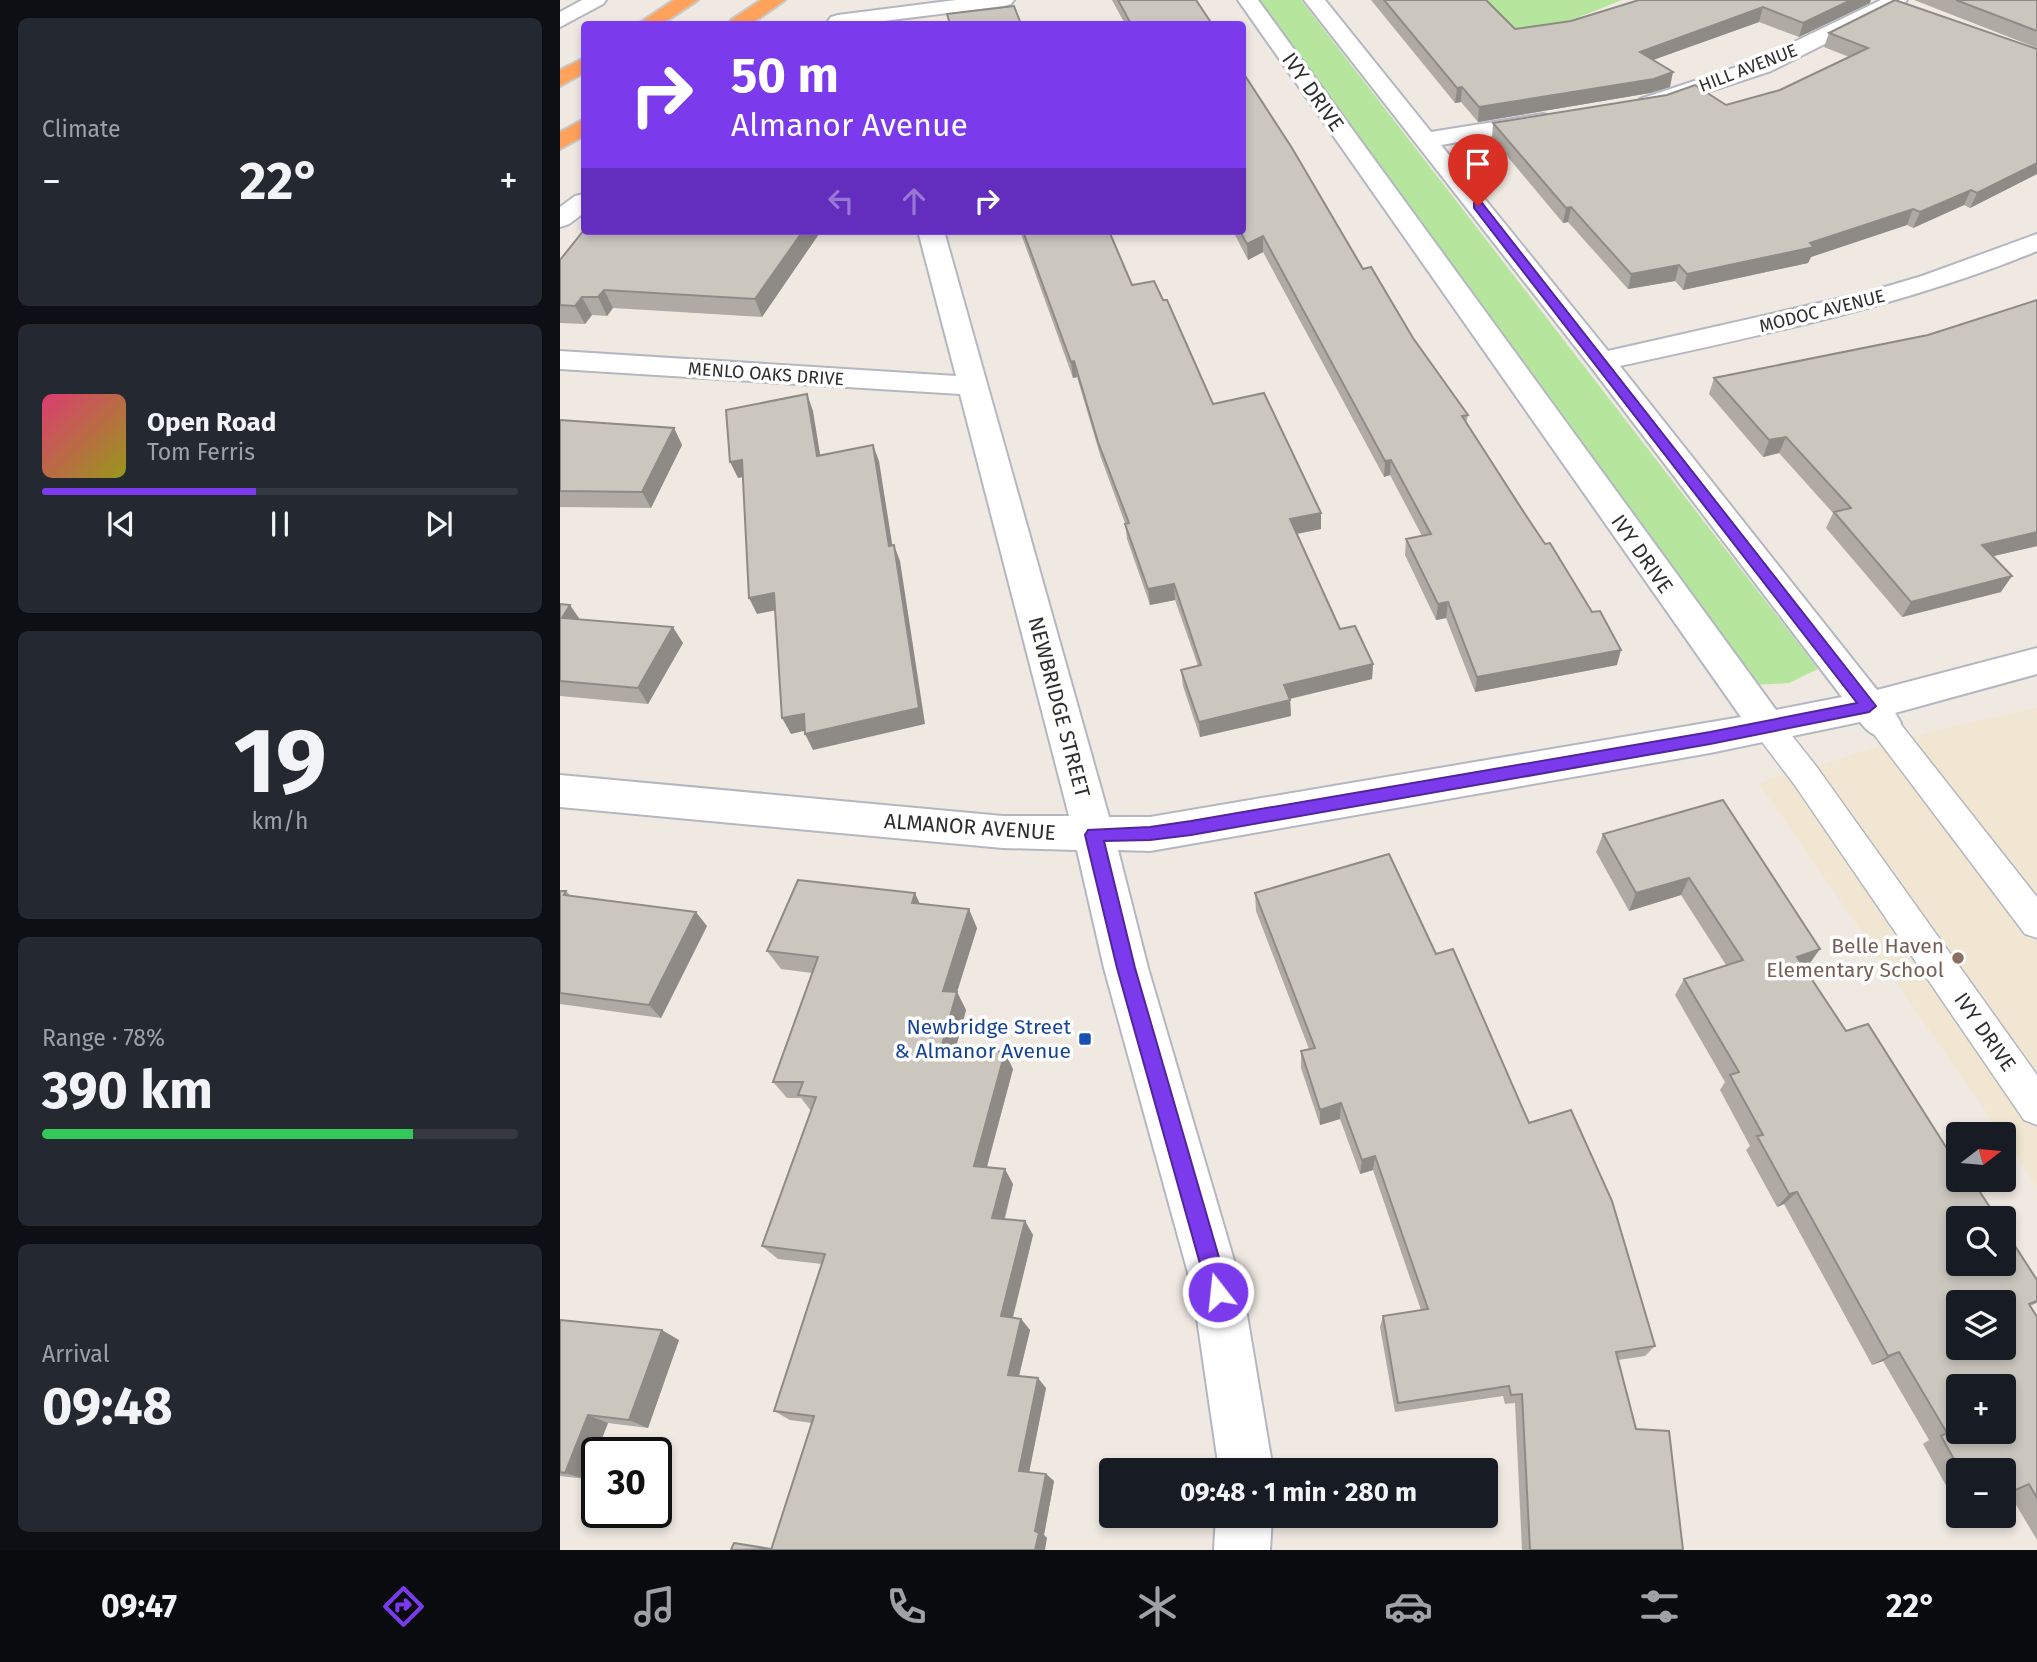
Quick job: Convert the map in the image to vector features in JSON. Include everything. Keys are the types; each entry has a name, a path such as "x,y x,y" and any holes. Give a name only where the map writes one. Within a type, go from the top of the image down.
{"highway":[{"path":"653,21 688,0"},
{"path":"743,21 775,0"},
{"path":"560,79 581,66"},
{"path":"560,142 581,128"}],"street":[{"path":"560,21 596,0"},
{"path":"843,21 868,0"},
{"path":"855,21 1004,0"},
{"name":"IVY DRIVE","path":"1248,0 1767,726"},
{"path":"1314,0 1601,361 1876,716"},
{"path":"1889,1 1915,12"},
{"name":"HILL AVENUE","path":"1622,108 1655,102 1763,66 1889,1"},
{"path":"1426,140 1570,116"},
{"path":"560,219 581,203"},
{"name":"NEWBRIDGE STREET","path":"932,235 1094,835 1126,968 1218,1292 1244,1458"},
{"name":"MODOC AVENUE","path":"1601,361 1851,305 2002,258 2037,242"},
{"name":"MENLO OAKS DRIVE","path":"560,360 972,386"},
{"name":"ALMANOR AVENUE","path":"560,791 1003,832 1094,835 1164,832 1767,726 1876,716 2037,661"},
{"path":"1242,1550 1243,1528"}],"lane":[{"path":"1876,716 2037,923"},
{"name":"IVY DRIVE","path":"1767,726 1813,786 2037,1107"}],"shaded area":[{"name":"Belle Haven Elementary School","path":"2037,708 2037,1187 2016,1156 2016,1122 1993,1122 1759,783 1929,732"}],"green space":[{"path":"1259,0 1301,0 1818,669 1789,683 1754,685"},
{"path":"1482,0 1622,0 1564,23 1514,31"}],"building":[{"path":"1118,0 1196,0 1210,21 1129,21"},
{"path":"1384,0 1486,0 1515,29 1571,21 1639,0 1851,0 1803,23 1763,7 1640,52 1673,72 1654,79 1479,107 1462,87 1457,88"},
{"path":"1895,0 2037,49 2037,163 1977,193 1971,190 1920,212 1913,209 1810,243 1814,247 1687,274 1679,265 1631,274 1571,207 1566,208 1493,123 1667,95 1695,85 1726,105 1780,90 1868,48 1829,33"},
{"path":"1956,0 2037,0 2037,31"},
{"path":"1014,6 1020,21 949,21 947,14"},
{"path":"1246,77 1292,148 1363,269 1371,267 1413,338 1468,415 1462,416 1525,514 1545,544 1550,543 1592,612 1600,611 1621,650 1477,677 1448,602 1438,604 1406,539 1431,534 1391,460 1385,461 1263,236 1247,244 1242,235 1246,235"},
{"path":"581,234 800,235 755,299 604,290 598,297 582,297 575,306 560,305 560,260"},
{"path":"1024,235 1111,235 1132,285 1154,281 1163,300 1167,300 1213,404 1264,393 1321,513 1290,519 1340,629 1355,626 1373,664 1284,685 1290,700 1199,722 1181,670 1201,665 1174,584 1148,589 1125,524 1129,523 1098,442 1074,361 1071,362"},
{"path":"2037,300 2037,532 1982,545 2012,576 1911,602 1834,512 1851,508 1786,437 1769,440 1714,378 1928,335"},
{"path":"807,394 817,456 873,445 889,546 894,545 919,708 805,734 804,714 782,718 774,593 749,598 742,460 730,462 726,410"},
{"path":"560,420 674,428 642,492 560,491"},
{"path":"560,604 570,605 562,618 673,627 638,688 560,681"},
{"path":"1723,800 1820,949 1797,957 1846,1031 1868,1024 1946,1147 1946,1192 1980,1192 1989,1206 1946,1206 1946,1276 2016,1276 2016,1248 2037,1280 2037,1301 2029,1304 2037,1317 2037,1498 2029,1484 2016,1490 2016,1458 1953,1458 1941,1436 1946,1434 1946,1444 2016,1444 2016,1374 1946,1374 1946,1431 1899,1352 1888,1356 1797,1192 1789,1194 1757,1136 1763,1135 1730,1075 1739,1072 1684,979 1743,960 1689,878 1636,893 1603,834"},
{"path":"1389,854 1436,954 1453,949 1529,1123 1571,1110 1612,1201 1655,1346 1616,1352 1636,1429 1669,1431 1683,1550 1530,1550 1522,1394 1511,1395 1509,1386 1398,1403 1383,1316 1428,1309 1375,1156 1362,1160 1341,1103 1320,1110 1301,1051 1315,1048 1255,893"},
{"path":"798,880 915,893 912,903 969,909 943,991 957,992 942,1045 1005,1052 974,1166 1005,1169 992,1218 1025,1221 1001,1316 1021,1319 1008,1375 1038,1378 1019,1471 1046,1474 1035,1531 1039,1533 1035,1550 771,1550 814,1416 774,1411 825,1254 762,1246 816,1097 798,1095 803,1082 773,1082 818,957 767,951"},
{"path":"560,891 566,891 564,895 696,912 649,1005 560,993"},
{"path":"560,1320 662,1330 629,1420 588,1415 565,1473 560,1472"},
{"path":"734,1543 771,1549 731,1550"}],"place":[{"name":"Belle Haven Elementary School","path":"1958,958"},
{"name":"Newbridge Street & Almanor Avenue","path":"1085,1039"}],"route":[{"path":"1218,1292 1126,968 1094,835 1150,834 1191,828 1710,738 1869,706 1478,206"}]}
